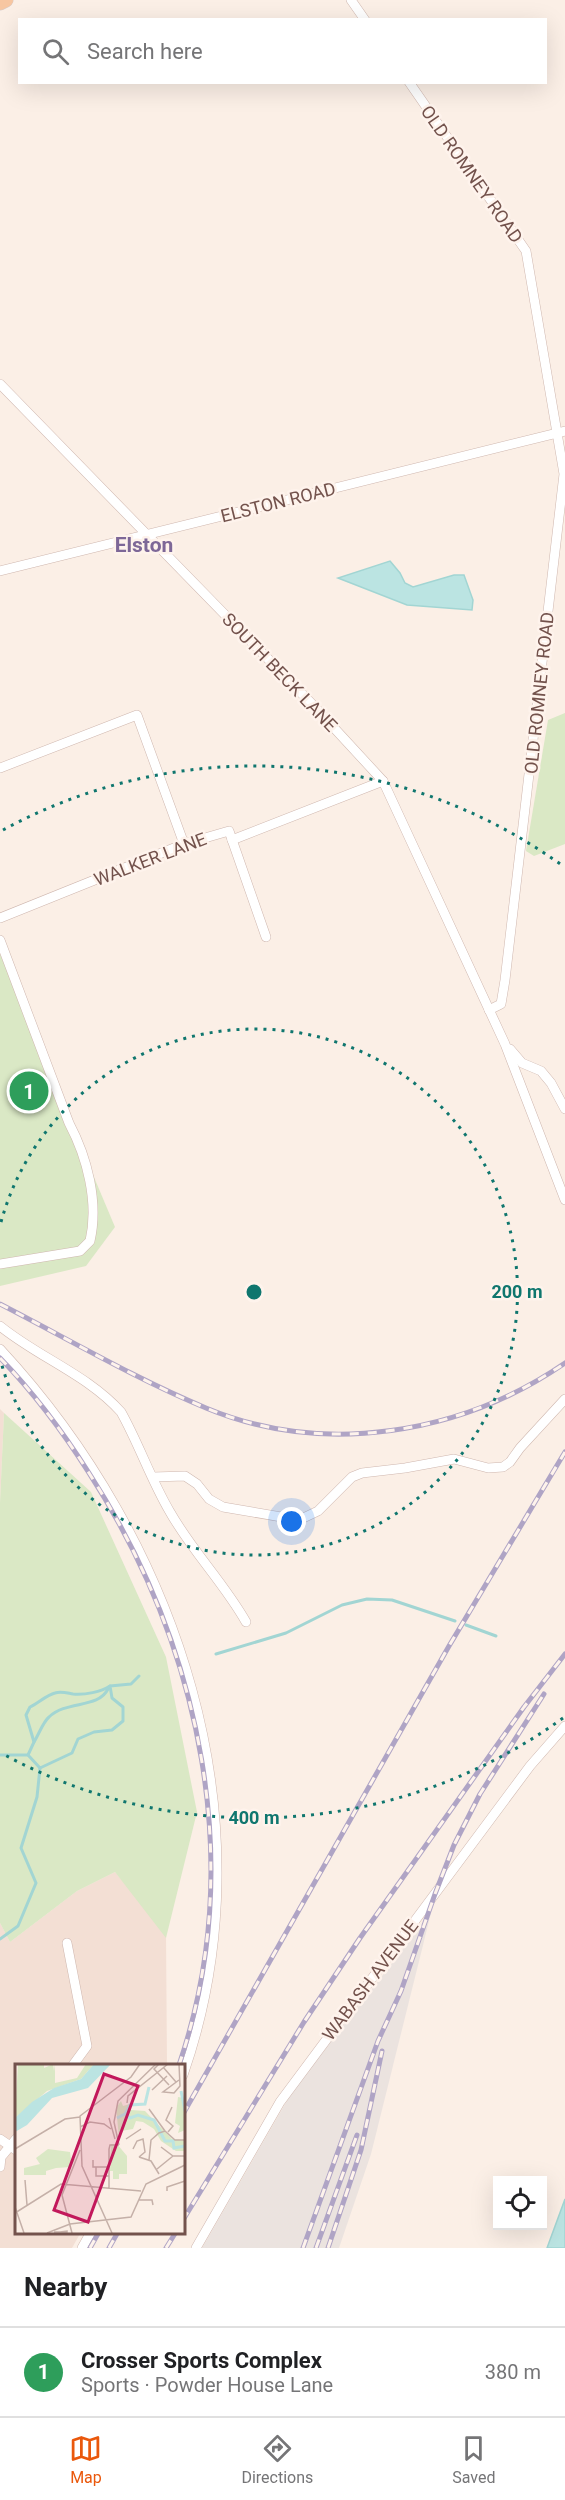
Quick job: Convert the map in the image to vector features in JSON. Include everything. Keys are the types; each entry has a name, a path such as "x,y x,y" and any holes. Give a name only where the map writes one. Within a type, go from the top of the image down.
{"main road":[{"path":"0,3 6,0"}],"street":[{"path":"351,0 364,18"},
{"name":"OLD ROMNEY ROAD","path":"410,84 526,250 561,432 564,474 519,864 501,1004 489,1010"},
{"name":"SOUTH BECK LANE","path":"0,384 383,782 489,1010"},
{"name":"ELSTON ROAD","path":"0,572 561,432"},
{"path":"0,768 137,716 183,844"},
{"path":"232,840 383,782"},
{"name":"WALKER LANE","path":"0,918 183,844 229,831 266,937"},
{"path":"0,940 76,1137 89,1180 92,1217 90,1241 80,1251 0,1264"},
{"path":"489,1010 505,1044 565,1200"},
{"path":"505,1044 522,1063 541,1071 562,1100 565,1109"},
{"path":"0,1326 112,1402 128,1425 178,1526 225,1588 246,1622"},
{"path":"0,1349 60,1419 110,1495 136,1543 157,1590 190,1680 212,1782 217,1878 214,1925 206,1984 193,2048 184,2072"},
{"path":"153,1477 184,1476 197,1484 209,1499 223,1507 299,1520 318,1511 352,1477 362,1473 454,1459 488,1468 503,1467 510,1462 565,1399"},
{"name":"WABASH AVENUE","path":"196,2248 280,2102 530,1766 565,1726"},
{"path":"67,1943 87,2046 74,2064"},
{"path":"0,2139 15,2145 1,2157 0,2167"},
{"path":"82,2248 90,2233"}],"shaded area":[{"path":"0,1409 4,1413 0,1503"},
{"path":"115,1872 166,1933 167,2064 15,2064 15,2233 80,2233 72,2248 0,2248 0,1923 10,1942 77,1891"},
{"path":"431,1913 371,2154 339,2248 202,2248 292,2092"}],"green space":[{"path":"565,713 565,844 534,856 526,851 548,720"},
{"path":"0,954 115,1227 86,1266 0,1286"},
{"path":"4,1413 91,1492 166,1657 197,1812 166,1938 115,1872 77,1891 10,1942 0,1923 0,1503"}],"water":[{"path":"390,561 405,583 413,587 454,575 464,575 473,600 472,610 407,605 338,578"},
{"path":"565,2199 565,2248 547,2248"}],"waterway":[{"path":"216,1654 286,1633 342,1605 367,1599 392,1600 455,1621"},
{"path":"466,1625 496,1636"},
{"path":"0,1755 28,1755 40,1768 72,1753 78,1739 94,1732 112,1730 123,1721 123,1707 112,1698 110,1686 131,1684 139,1676"},
{"path":"28,1755 34,1742 26,1715 30,1707 55,1693 88,1693 110,1686"},
{"path":"34,1742 49,1717 64,1708 97,1699 108,1689"},
{"path":"0,1939 18,1926 36,1883 21,1848 37,1797 40,1768"}],"railway":[{"path":"0,1304 180,1397 251,1423 297,1432 344,1434 391,1430 437,1421 482,1407 525,1387 565,1363"},
{"path":"0,1358 48,1413 89,1473 128,1540 160,1611 185,1684 201,1759 210,1836 209,1913 199,1989 179,2064"},
{"path":"184,2112 449,1646 565,1452"},
{"path":"184,2218 304,2022 360,1938 524,1707 565,1654"},
{"path":"303,2248 378,2041 401,1991 454,1845 480,1794 544,1694"},
{"path":"328,2248 361,2150 382,2051"},
{"path":"316,2248 357,2135"},
{"path":"90,2248 98,2233"},
{"path":"109,2248 117,2233"},
{"path":"166,2248 175,2233"}],"place":[{"name":"Crosser Sports Complex","path":"29,1091"}],"district":[{"name":"Elston","path":"144,545"}]}
